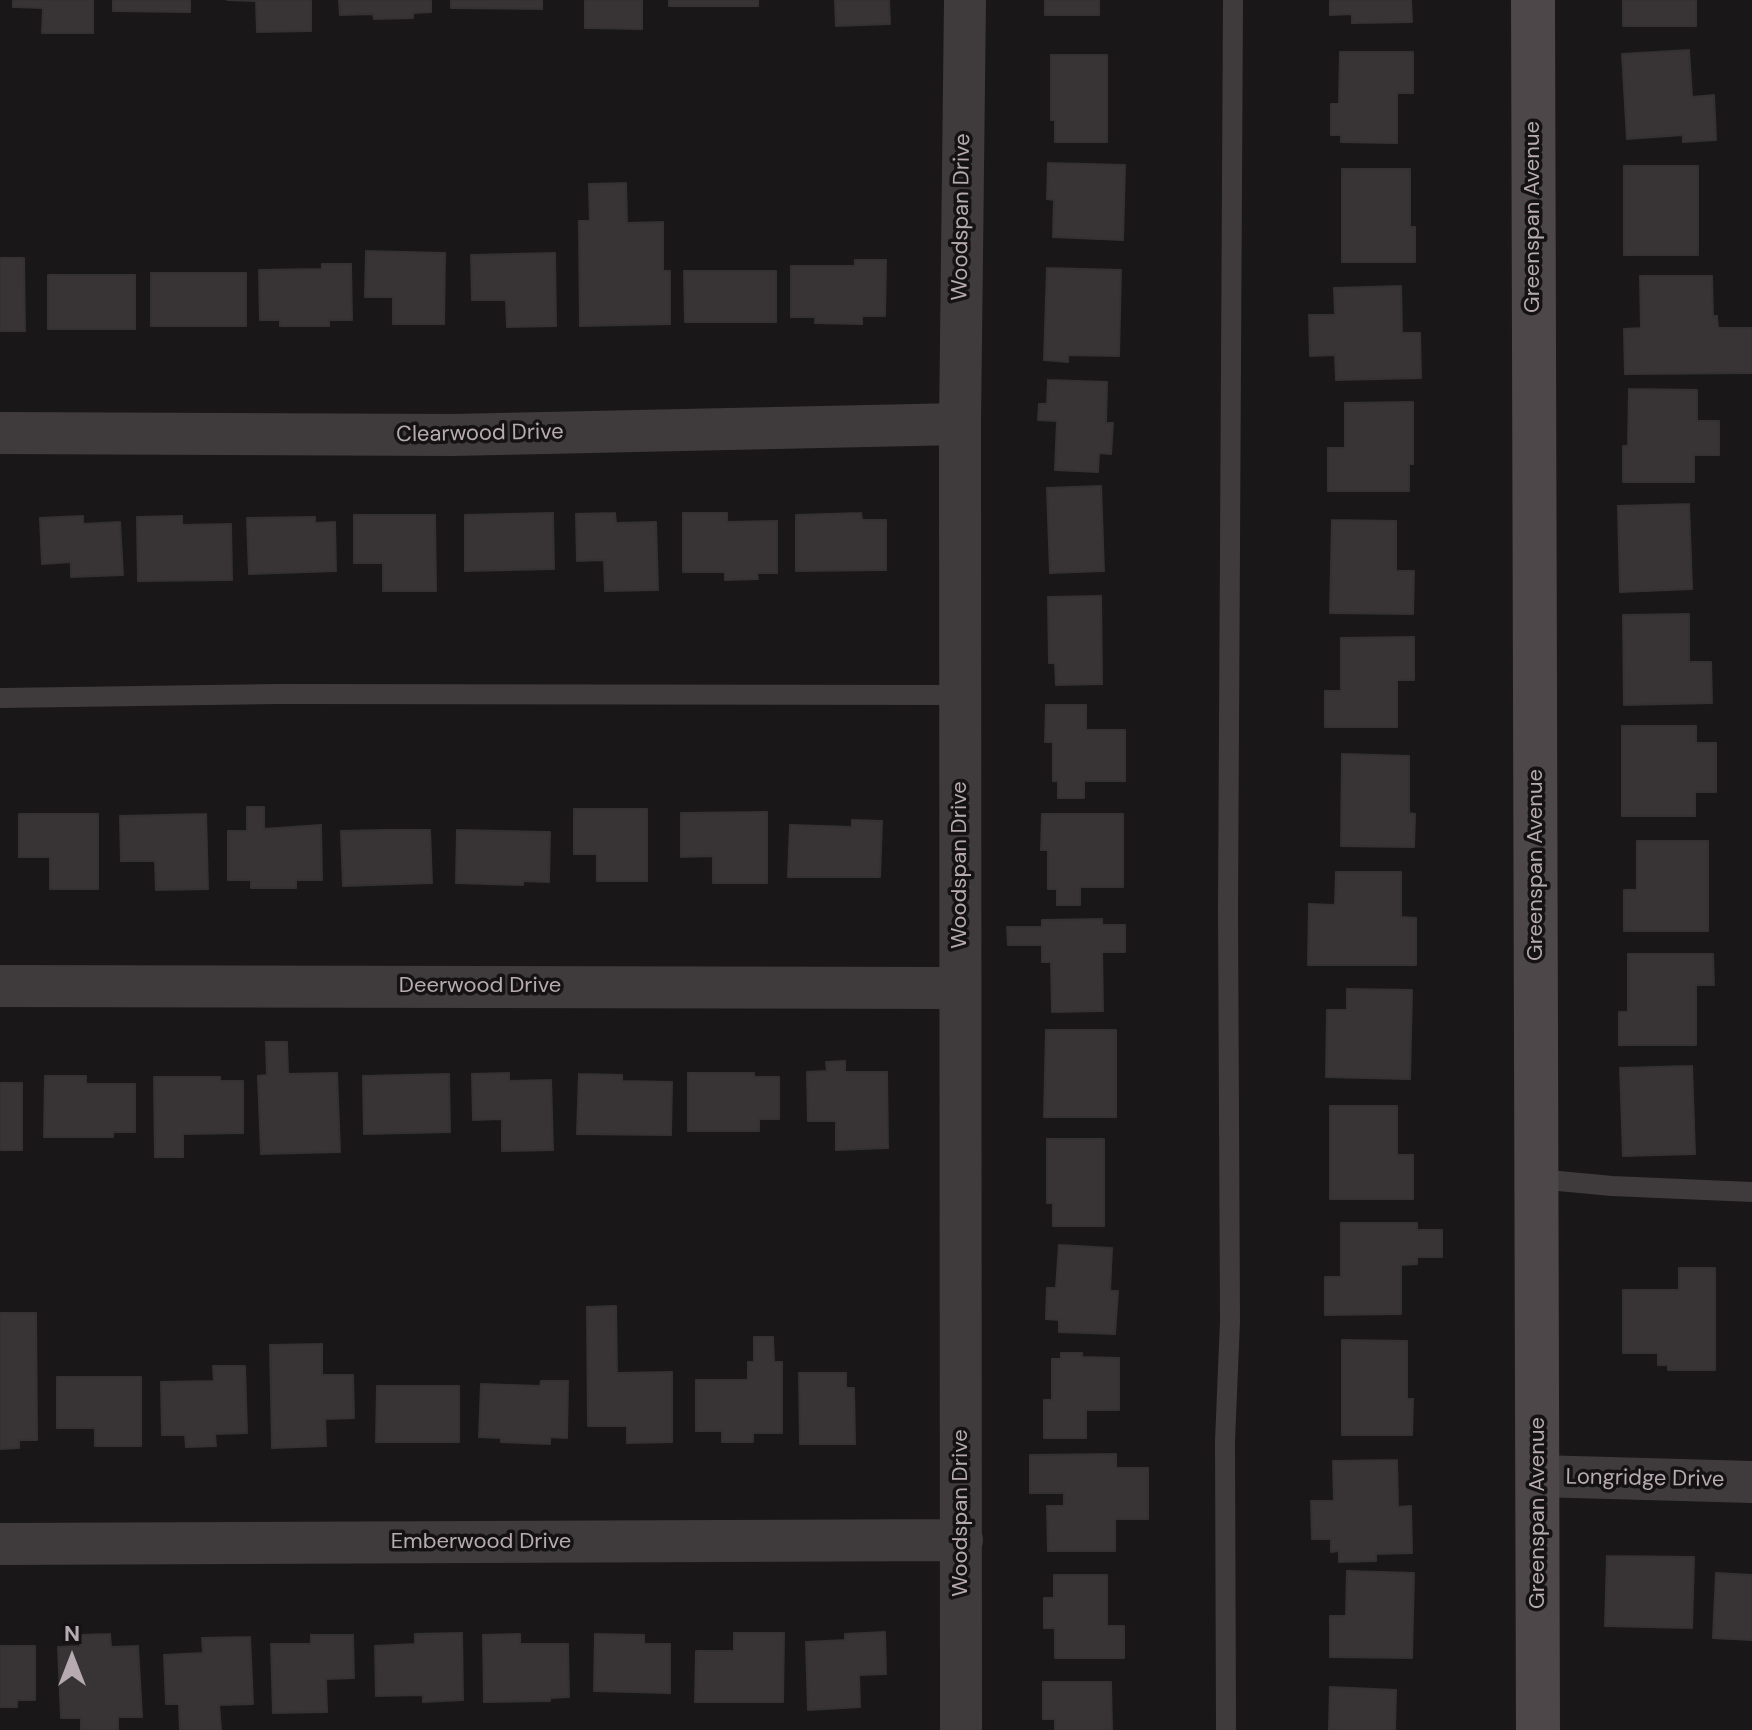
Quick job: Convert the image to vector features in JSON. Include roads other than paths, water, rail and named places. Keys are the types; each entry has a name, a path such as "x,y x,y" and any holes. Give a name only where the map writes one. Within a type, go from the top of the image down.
{"street":[{"name":"Woodspan Drive","path":"961,1730 960,424 965,0"},
{"name":"Greenspan Avenue","path":"1533,0 1538,1730"},
{"name":"Clearwood Drive","path":"0,433 452,435 960,424"},
{"name":"Deerwood Drive","path":"0,986 960,988"},
{"name":"Longridge Drive","path":"1538,1476 1752,1482"},
{"name":"Emberwood Drive","path":"0,1544 962,1540"}],"lane":[{"path":"1226,1730 1233,0"},
{"path":"0,698 279,694 960,695"},
{"path":"1537,1179 1612,1186 1752,1192"}]}
